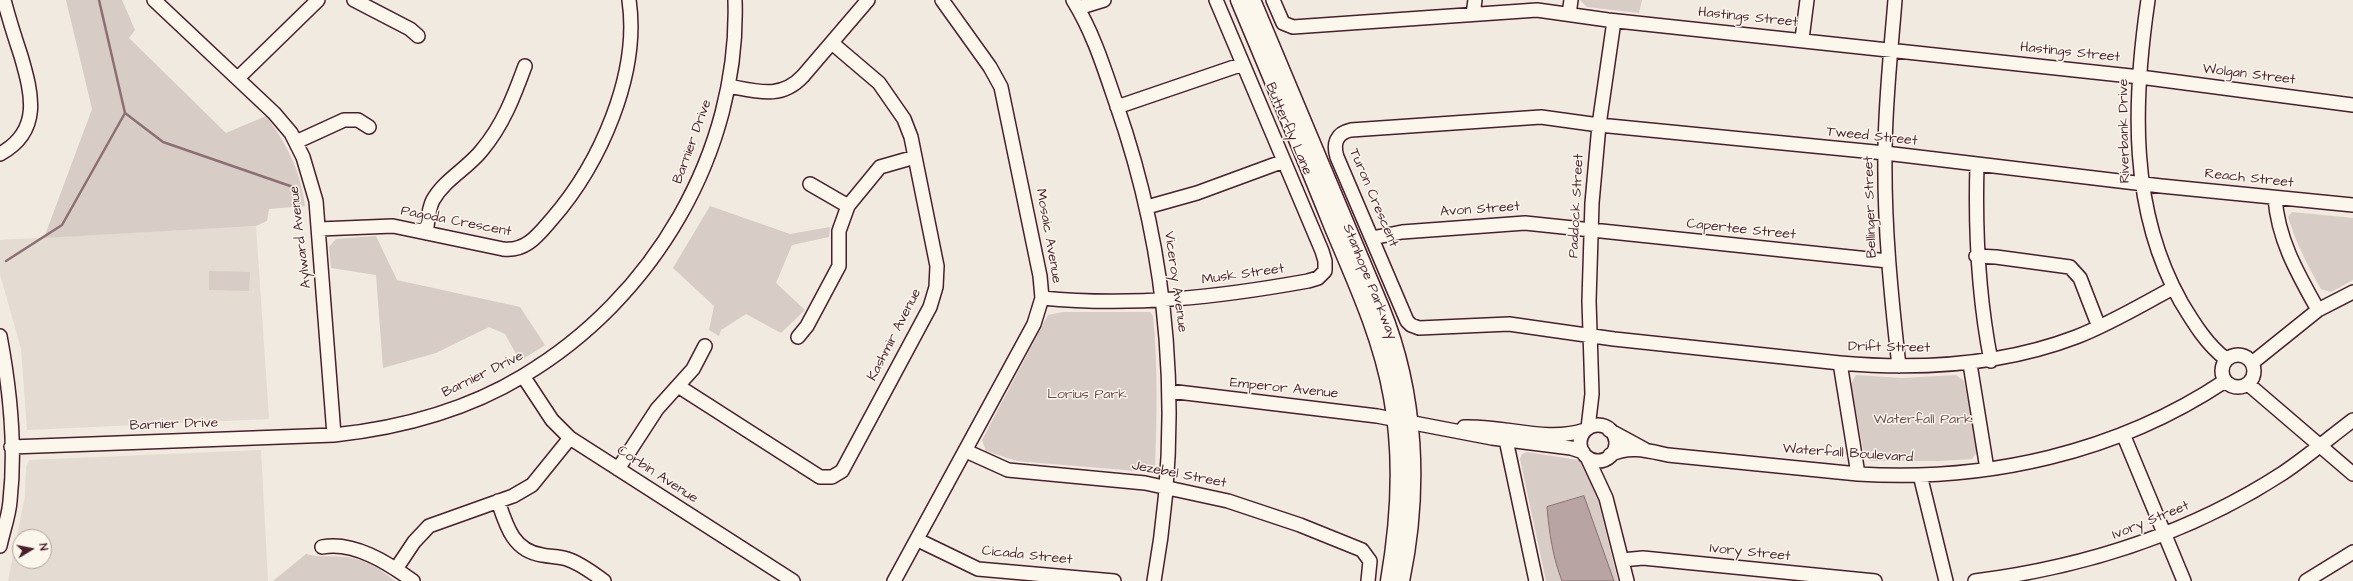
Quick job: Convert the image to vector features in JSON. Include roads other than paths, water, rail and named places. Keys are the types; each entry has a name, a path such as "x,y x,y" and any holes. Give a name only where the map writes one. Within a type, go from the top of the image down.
{"main road":[{"name":"Stanhope Parkway","path":"1239,0 1375,331 1402,420 1393,549 1388,581"},
{"name":"Stanhope Parkway","path":"1252,0 1391,333 1401,368 1402,420 1410,509 1408,544 1401,581"}],"street":[{"path":"0,154 13,145 22,135 29,119 32,104 31,88 4,0"},
{"name":"Aylward Avenue","path":"154,0 274,113 296,142 312,185 319,229 334,435"},
{"path":"238,78 318,0"},
{"path":"354,0 410,29 418,36"},
{"name":"Pagoda Crescent","path":"319,229 393,226 510,250 526,245 547,224 580,182 604,138 612,118 630,41 632,21 629,0"},
{"name":"Barnier Drive","path":"11,447 334,435 385,428 445,412 481,398 523,376 569,344 598,320 629,288 661,246 684,209 701,173 721,117 728,86 734,40 734,0"},
{"path":"728,86 768,93 786,90 797,83 868,0"},
{"name":"Mosaic Avenue","path":"894,581 918,540 1034,324 1042,298 1040,276 1003,92 990,67 942,0"},
{"path":"1076,4 1104,0"},
{"name":"Butterfly Lane","path":"1216,0 1322,251 1325,261 1325,271"},
{"name":"Hastings Street","path":"1273,0 1283,24 1297,28 1537,10 1614,21 1802,39 2140,77"},
{"path":"1473,14 1475,0"},
{"path":"1569,14 1571,0"},
{"path":"1802,39 1807,0"},
{"name":"Bellinger Street","path":"1895,0 1885,153 1888,261 1899,366"},
{"name":"Riverbank Drive","path":"2148,0 2140,77 2139,138 2142,184 2152,236 2173,288 2202,333 2226,359"},
{"name":"Viceroy Avenue","path":"1076,4 1096,46 1117,107 1147,207 1164,301 1169,391 1166,488 1154,581"},
{"name":"Paddock Street","path":"1586,429 1592,394 1590,336 1590,231 1599,125 1614,21"},
{"name":"Kashmir Avenue","path":"678,386 820,477 827,478 838,475 930,307 936,287 937,266 915,157 904,119 873,77 832,43"},
{"path":"1117,107 1243,64"},
{"path":"426,233 432,201 444,186 472,161 492,137 510,106 525,66"},
{"name":"Wolgan Street","path":"2140,77 2353,105"},
{"name":"Turon Crescent","path":"1590,336 1502,323 1424,328 1413,327 1407,321 1335,152 1336,140 1342,132 1351,130 1531,116 1599,125"},
{"path":"296,142 344,120 358,120 369,127"},
{"name":"Tweed Street","path":"1599,125 1885,153 2142,184"},
{"path":"798,337 807,326 839,266 839,231 848,206 880,167 915,157"},
{"path":"1147,207 1205,190 1284,161"},
{"path":"1978,165 1976,256 1984,326 1991,360"},
{"path":"810,184 848,206"},
{"name":"Reach Street","path":"2142,184 2353,205"},
{"path":"2275,198 2276,216 2284,243 2318,310"},
{"name":"Avon Street","path":"1372,238 1402,232 1525,223 1590,231"},
{"name":"Capertee Street","path":"1590,231 1888,261"},
{"path":"1976,256 2070,267 2077,273 2099,327"},
{"name":"Musk Street","path":"1042,298 1110,302 1164,301 1228,295 1284,286 1315,279 1325,271"},
{"name":"Drift Street","path":"1590,336 1840,363 1899,366 1970,364 2055,345 2099,327 2173,288"},
{"path":"2252,363 2318,310 2353,292"},
{"path":"0,336 6,372 11,447 10,502 0,545"},
{"path":"618,469 657,409 699,361 705,346"},
{"path":"2239,355 2248,359 2252,363 2254,374 2248,384 2238,387 2225,381 2222,368 2226,359 2239,355"},
{"path":"1840,363 1858,474"},
{"path":"1970,364 1987,469"},
{"name":"Corbin Avenue","path":"523,376 552,420 570,438 793,581"},
{"name":"Waterfall Boulevard","path":"1608,428 1644,449 1668,455 1858,474 1920,476 1987,469 2053,456 2123,434 2170,413 2225,381"},
{"path":"2248,384 2353,474"},
{"name":"Emperor Avenue","path":"1169,391 1402,420"},
{"name":"Paddock Street","path":"1592,394 1600,417 1608,428"},
{"path":"1402,420 1506,440 1572,448 1598,460 1607,457"},
{"name":"Ivory Street","path":"1975,581 2073,564 2164,534 2256,490 2321,446 2353,420"},
{"path":"1451,429 1483,426 1559,435 1597,425 1608,428 1615,442 1607,457 1604,492"},
{"path":"1586,429 1580,442 1604,492 1627,581"},
{"path":"2123,434 2184,581"},
{"path":"396,569 414,542 429,526 520,493 532,486 570,438"},
{"path":"1506,440 1536,581"},
{"name":"Waterfall Boulevard","path":"1607,457 1622,450 1644,449"},
{"name":"Jezebel Street","path":"966,451 1008,470 1123,480 1228,501 1300,525 1362,550 1369,556 1371,566 1368,581"},
{"path":"1920,476 1946,581"},
{"path":"498,501 509,532 519,544 541,555 559,556 572,560 604,581"},
{"name":"Cicada Street","path":"918,540 978,569 1114,581"},
{"path":"322,547 340,546 365,554 396,569 413,581"},
{"path":"2306,581 2353,552"},
{"name":"Ivory Street","path":"1622,560 1640,558 1875,581"}],"waterway":[{"path":"99,0 125,113 163,142 296,188"},
{"path":"6,261 62,225 125,113"}],"park label":[{"name":"Lorius Park","path":"1087,395"},
{"name":"Waterfall Park","path":"1923,420"}]}
